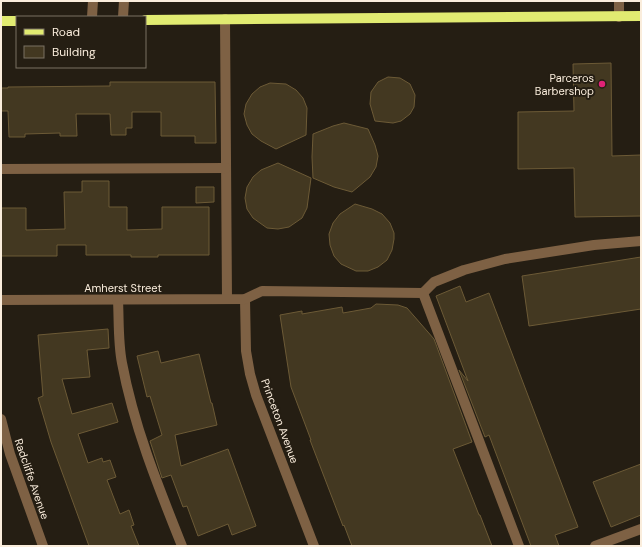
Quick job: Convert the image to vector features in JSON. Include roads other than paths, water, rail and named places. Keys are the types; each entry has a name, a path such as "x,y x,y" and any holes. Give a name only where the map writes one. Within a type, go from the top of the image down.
{"main road":[{"path":"146,20 641,16"},
{"path":"1,21 16,21"}],"street":[{"path":"92,16 93,1"},
{"path":"123,16 124,1"},
{"path":"619,1 619,16"},
{"path":"225,19 227,299"},
{"path":"1,169 226,168"},
{"path":"245,299 262,291 423,292 434,282 446,277 464,270 505,259 594,245 641,240"},
{"path":"423,292 519,546"},
{"name":"Amherst Street","path":"1,300 245,299"},
{"name":"Princeton Avenue","path":"245,299 246,351 250,374 256,395 314,546"},
{"path":"118,300 122,362 135,418 154,476 182,546"},
{"name":"Radcliffe Avenue","path":"1,418 10,454 43,546"},
{"path":"595,546 607,544 641,529"}],"place":[{"name":"Parceros Barbershop","path":"602,84"}]}
